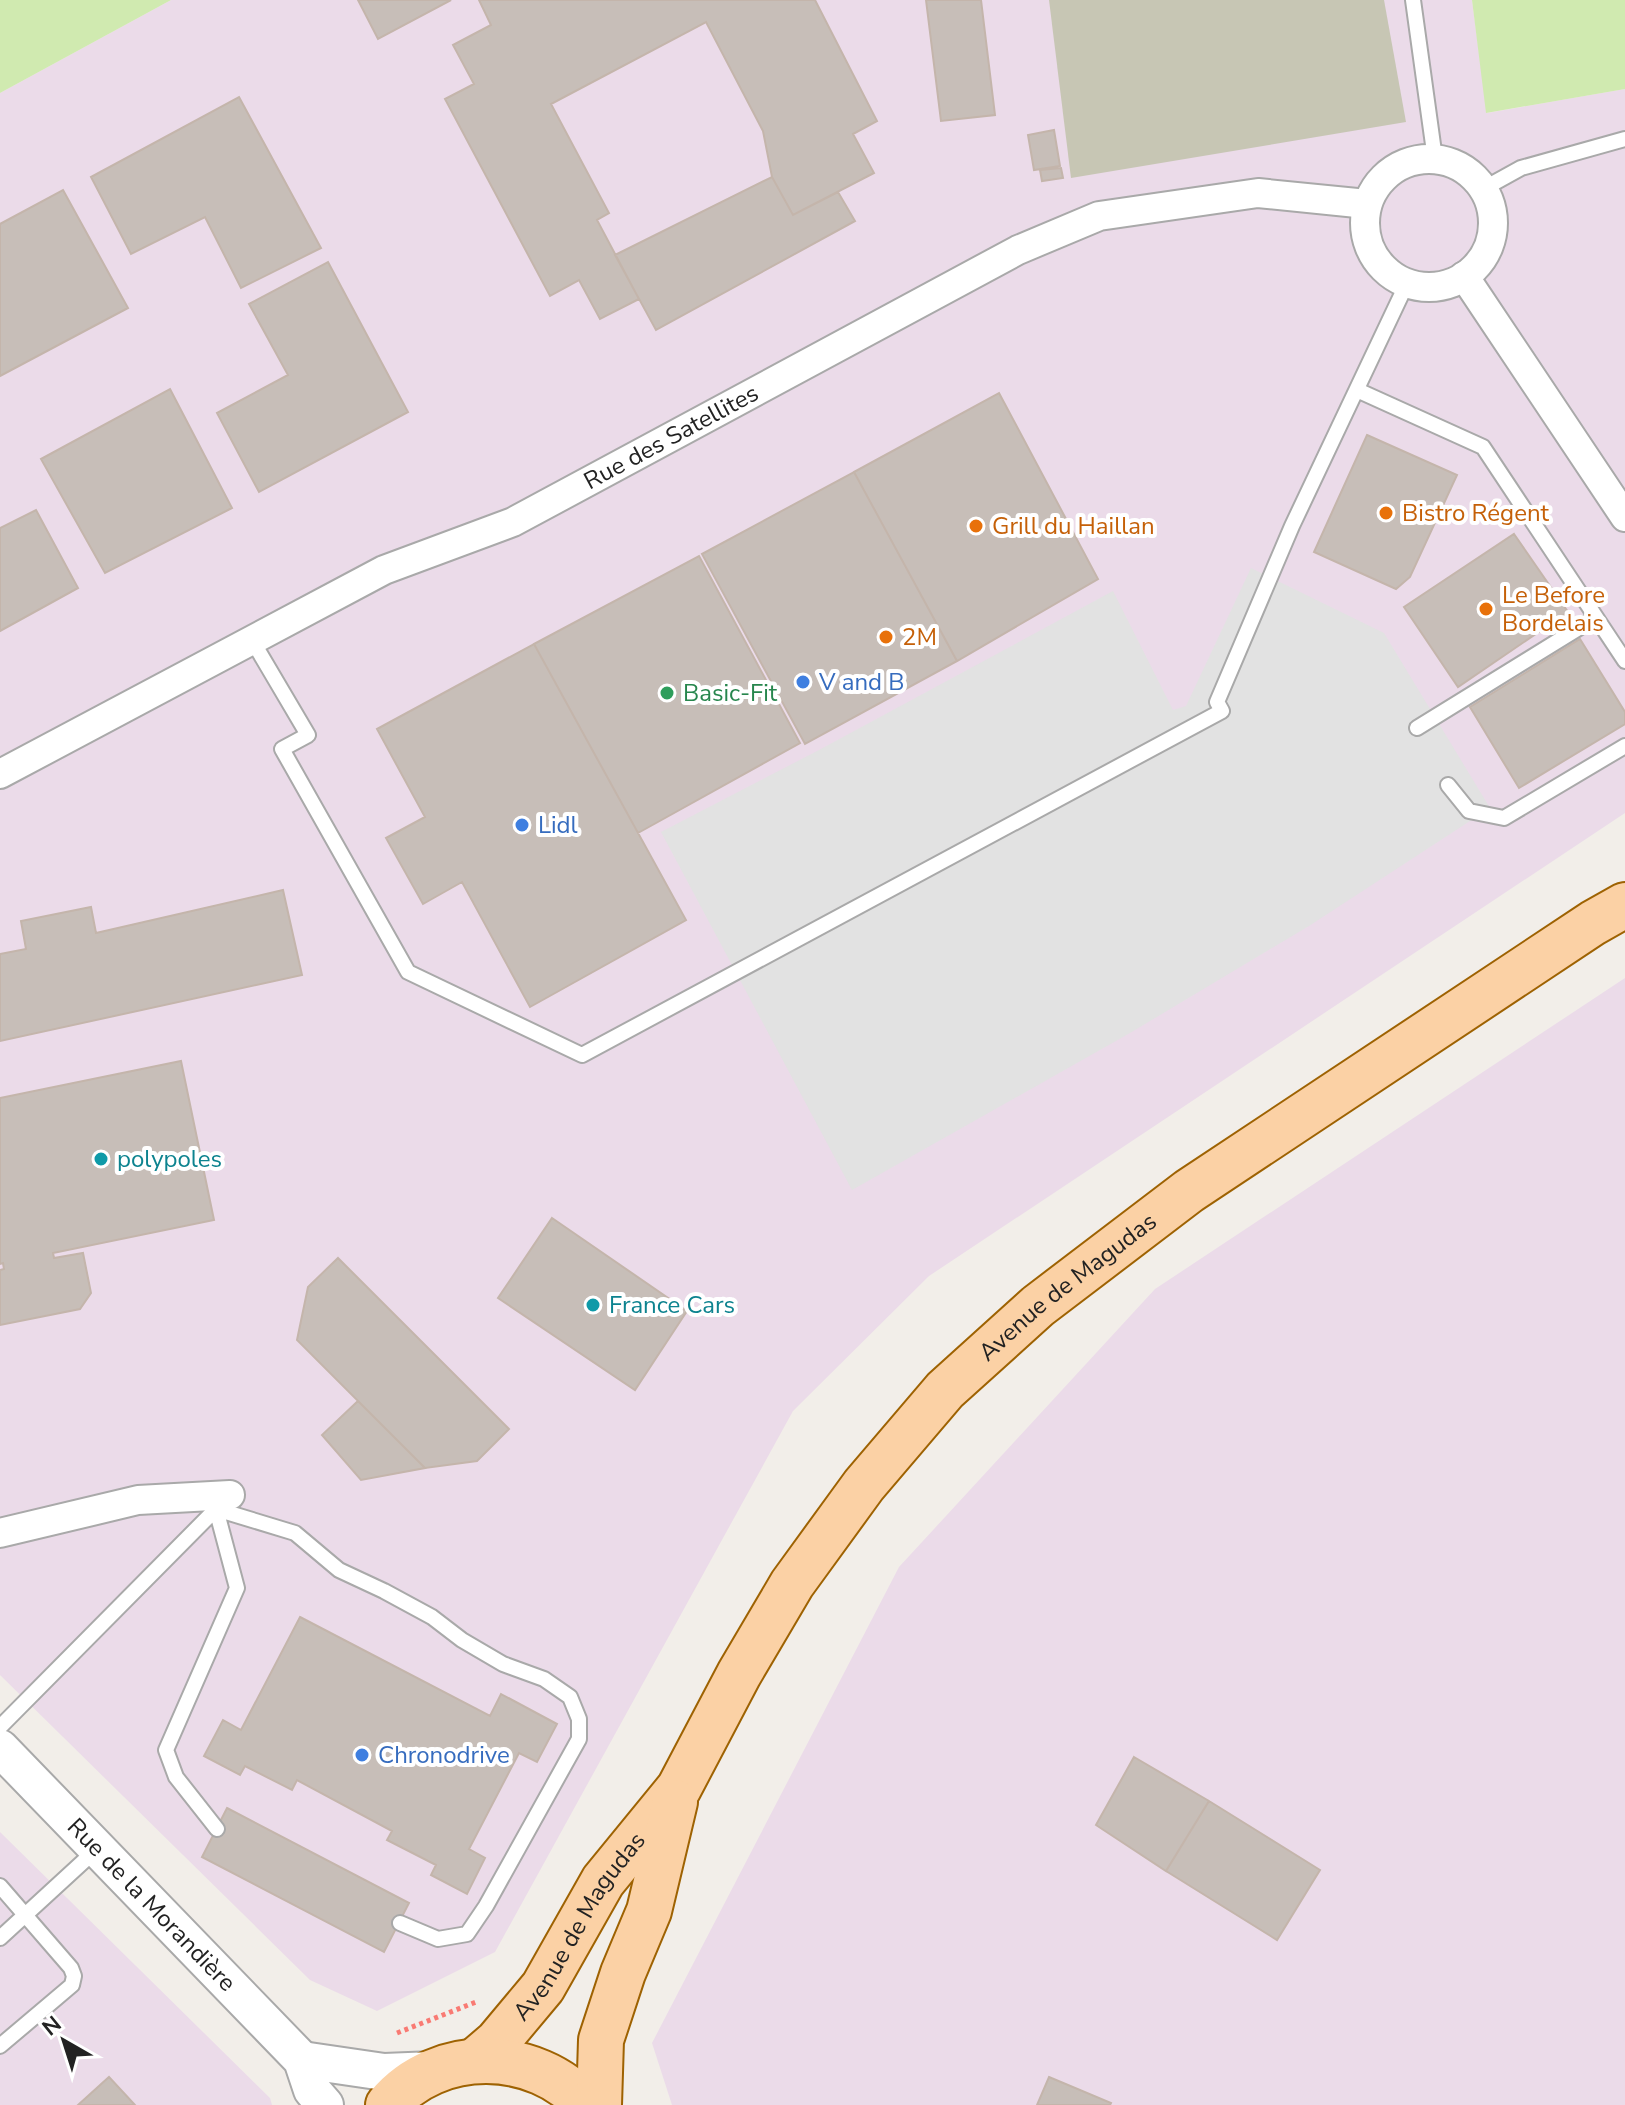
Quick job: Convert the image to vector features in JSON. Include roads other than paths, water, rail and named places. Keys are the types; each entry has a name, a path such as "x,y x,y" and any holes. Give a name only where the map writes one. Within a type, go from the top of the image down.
{"main road":[{"name":"Avenue de Magudas","path":"476,2060 497,2042 543,1987 603,1881 679,1788 739,1674 792,1584 864,1485 945,1390 1038,1306 1189,1191 1614,908"},
{"name":"Avenue de Magudas","path":"599,2105 601,2040 623,1973 649,1911 679,1788"},
{"path":"388,2105 398,2093 434,2070 476,2060 512,2062 546,2073 576,2093 586,2105"}],"street":[{"path":"1435,159 1454,163 1483,189 1492,217 1489,246 1479,263 1464,276 1446,284 1427,287 1407,283 1390,274 1376,260 1364,223 1367,204 1377,184 1393,169 1413,161 1435,159"},
{"name":"Rue des Satellites","path":"0,774 384,570 513,522 1018,250 1099,216 1258,193 1367,204"},
{"path":"1464,276 1625,517"},
{"path":"0,1533 138,1500 223,1502"},
{"name":"Rue de la Morandière","path":"0,1748 302,2060 312,2090 325,2105"},
{"path":"302,2060 384,2072 434,2070"}],"lane":[{"path":"1413,0 1435,159"},
{"path":"1483,189 1521,168 1625,139"},
{"path":"252,640 308,735 282,749 408,972 582,1055 1222,711 1217,702 1292,526 1407,283"},
{"path":"1357,390 1483,447 1625,661"},
{"path":"1417,728 1595,618"},
{"path":"1448,785 1469,811 1504,818 1625,746"},
{"path":"223,1502 295,1533 339,1570 432,1617 489,1656 544,1679 570,1697 579,1719 579,1739 486,1906 467,1934 438,1939 400,1923"},
{"path":"0,1727 223,1502"},
{"path":"217,1829 176,1777 166,1750 237,1588 223,1502"},
{"path":"0,1938 98,1849"},
{"path":"0,1886 27,1914 71,1968 74,1976 72,1985 0,2046"}],"place":[{"name":"Bistro Régent","path":"1386,513"},
{"name":"Grill du Haillan","path":"976,526"},
{"name":"Le Before Bordelais","path":"1486,609"},
{"name":"2M","path":"886,637"},
{"name":"V and B","path":"803,682"},
{"name":"Basic-Fit","path":"667,693"},
{"name":"Lidl","path":"522,825"},
{"name":"polypoles","path":"101,1159"},
{"name":"France Cars","path":"593,1305"},
{"name":"Chronodrive","path":"362,1755"}]}
